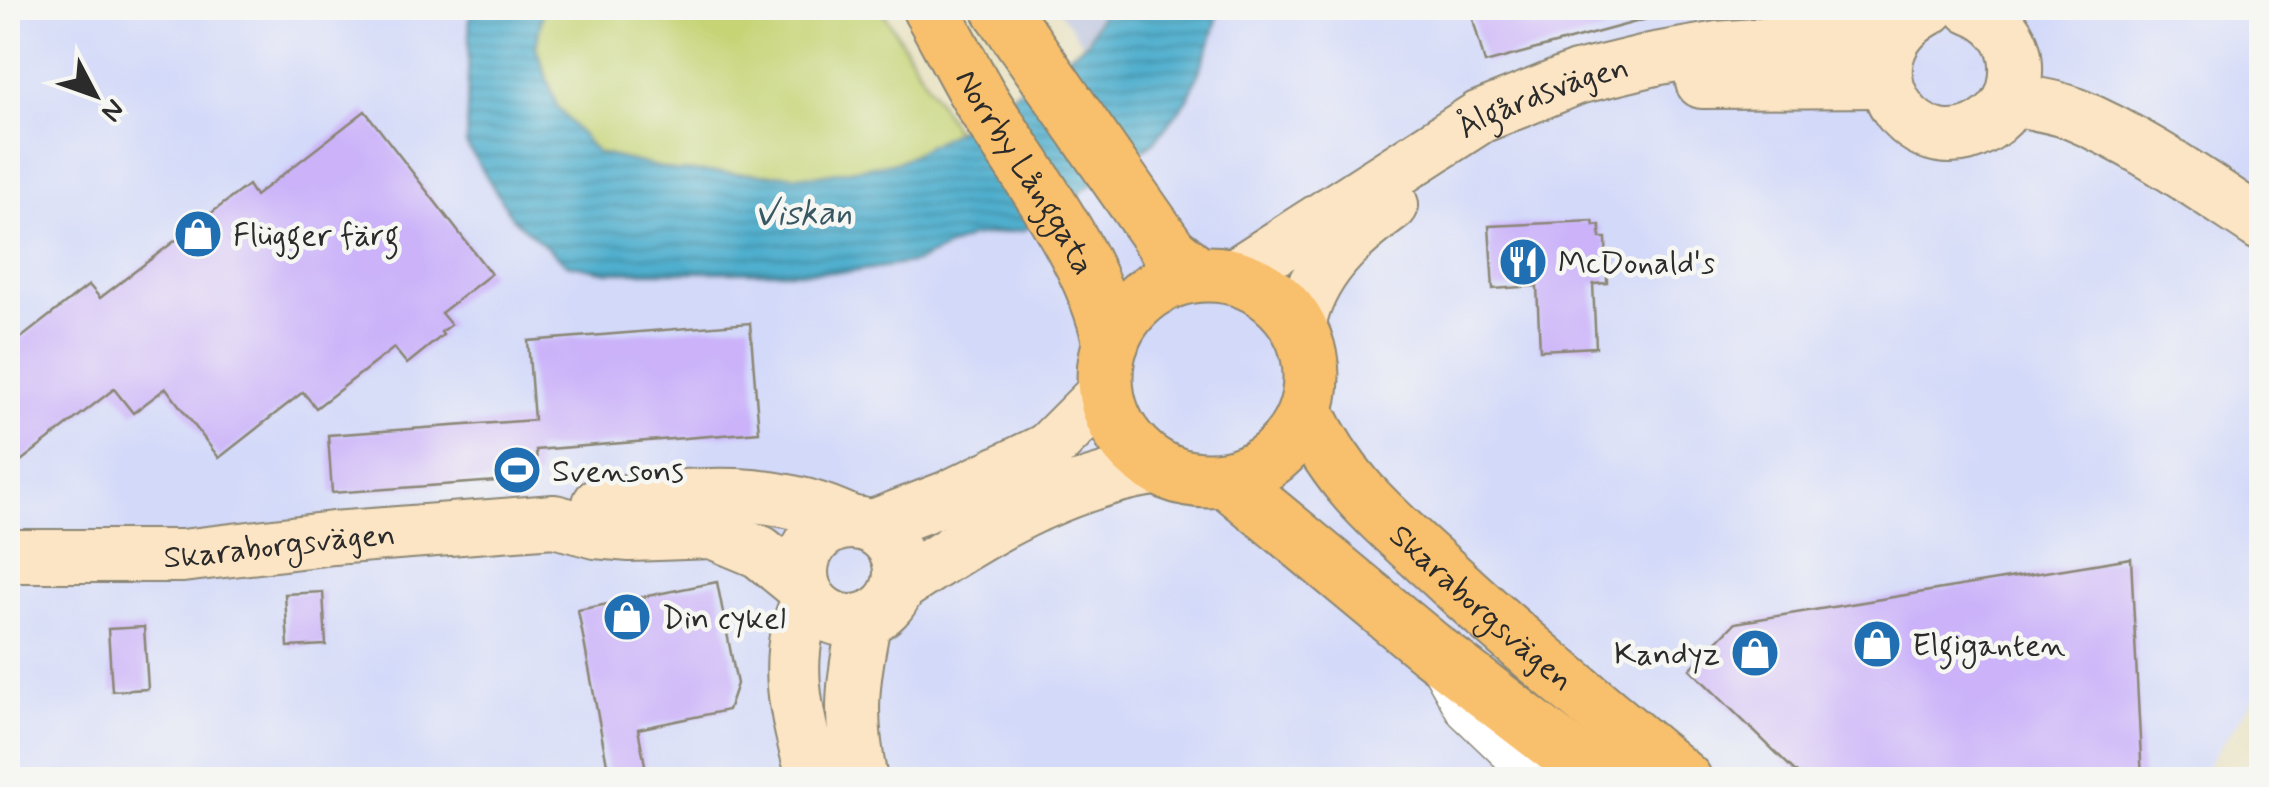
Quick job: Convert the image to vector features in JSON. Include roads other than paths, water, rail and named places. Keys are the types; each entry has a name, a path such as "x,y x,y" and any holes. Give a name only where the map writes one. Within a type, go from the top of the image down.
{"main road":[{"name":"Norrby Långgata","path":"1000,8 1170,252 1215,275"},
{"name":"Norrby Långgata","path":"943,12 978,96 1078,253 1103,307 1109,367"},
{"path":"1215,275 1256,285 1276,298 1299,327 1311,362 1306,412 1293,436 1275,456 1252,471 1226,478 1186,478 1160,468 1124,436 1112,414 1109,367 1121,322 1144,296 1174,280 1215,275"},
{"name":"Skaraborgsvägen","path":"1306,412 1324,450 1345,480 1370,505 1488,615 1684,780"},
{"name":"Skaraborgsvägen","path":"1226,478 1431,649 1602,780"}],"street":[{"path":"1904,41 1892,101 1904,118 1941,136 1962,136 1982,129 2011,100 2017,78 2016,56 2008,36 1993,19 1971,8"},
{"name":"Ålgårdsvägen","path":"1215,275 1480,118 1577,78 1717,48 1904,41"},
{"name":"Ålgårdsvägen","path":"1299,327 1304,302 1319,273 1370,221 1456,166 1545,120 1614,96 1682,83 1738,80 1904,41"},
{"path":"2011,100 2069,112 2113,133 2262,225"},
{"path":"814,780 796,713 793,683 796,623 806,594 801,568 814,539 831,526 862,525 949,498 1048,449 1109,367"},
{"path":"806,594 834,619 882,603 969,538 1079,486 1160,468"},
{"name":"Skaraborgsvägen","path":"554,521 590,505 710,492 774,498 822,508 862,525"},
{"name":"Skaraborgsvägen","path":"8,556 182,556 333,538 554,521 596,532 712,532 760,552 806,594"},
{"path":"860,780 851,689 900,564 890,542 862,525"},
{"path":"1431,649 1465,710 1538,780"}],"water":[{"name":"Viskan","path":"470,8 543,8 536,47 557,107 597,153 675,171 815,176 898,162 956,131 1086,43 1104,8 1220,8 1188,99 1153,143 1024,230 970,237 916,262 850,272 608,272 567,264 513,219 466,144"}],"place":[{"name":"Flügger färg","path":"198,234"},
{"name":"McDonald's","path":"1523,262"},
{"name":"Svensons","path":"517,470"},
{"name":"Din cykel","path":"627,617"},
{"name":"Elgiganten","path":"1877,644"},
{"name":"Kandyz","path":"1755,653"}]}
